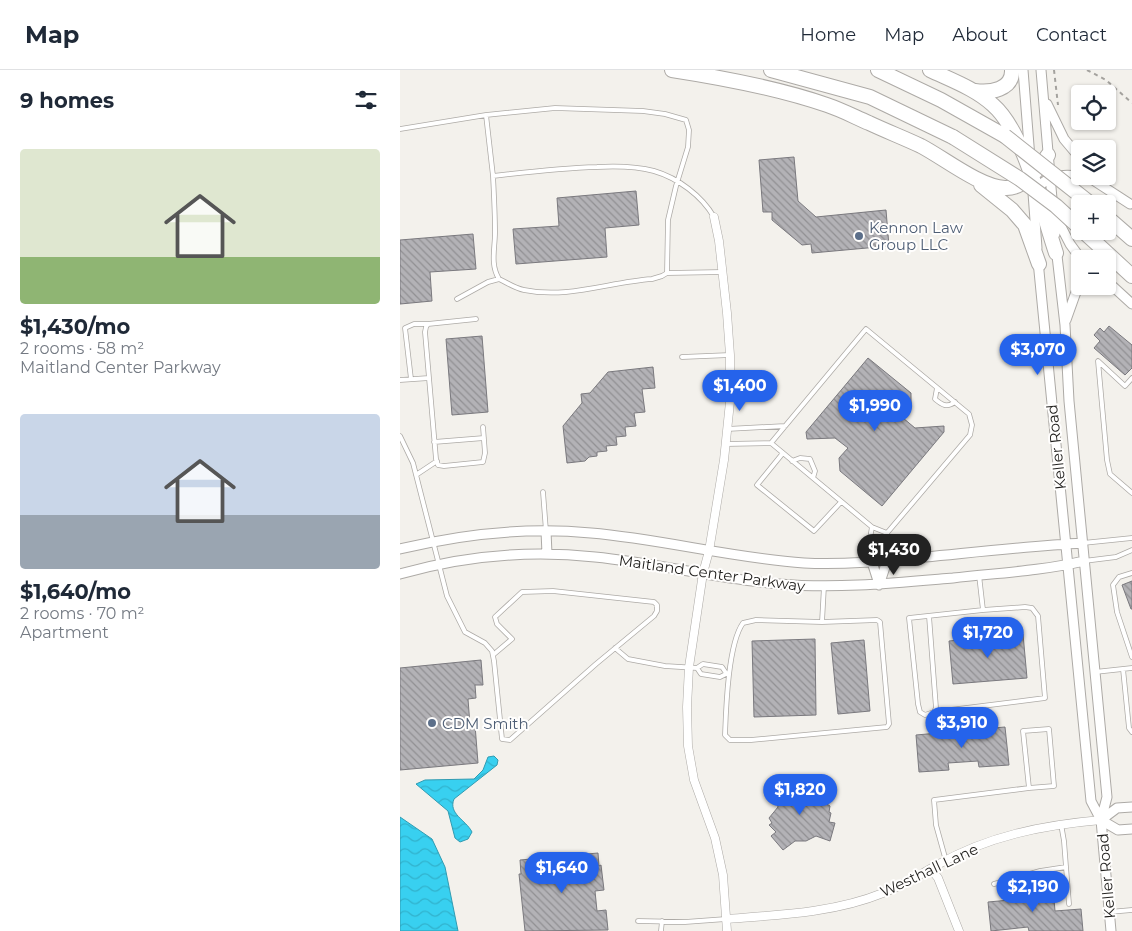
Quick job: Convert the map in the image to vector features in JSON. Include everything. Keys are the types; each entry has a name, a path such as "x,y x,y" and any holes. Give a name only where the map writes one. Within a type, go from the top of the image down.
{"highway":[{"path":"672,70 746,83 828,105 922,147 994,186 1006,188 1036,186"},
{"path":"771,70 870,96 953,137 1020,179 1071,220"},
{"path":"878,70 940,100 1005,136 1080,195"},
{"path":"930,70 981,95 1003,115 1011,127 1036,186 1056,253"},
{"path":"973,91 994,92 1008,83 1012,70"},
{"path":"1036,186 1048,155"},
{"path":"967,173 1012,210 1025,225 1039,264"},
{"path":"1116,225 1128,236"},
{"path":"1093,240 1132,276"}],"street":[{"name":"Keller Road","path":"1023,70 1030,157 1036,186 1039,264 1091,801 1101,820"},
{"name":"Keller Road","path":"1041,70 1056,253 1065,325 1069,401 1107,797 1101,820 1111,931"},
{"path":"1044,96 1071,150"},
{"path":"1071,176 1053,176 1036,186 1053,209 1074,250"},
{"path":"1101,185 1131,205"},
{"path":"1110,185 1131,205"},
{"path":"714,217 723,272 730,356 730,402 709,551 703,573 687,708 688,746 694,780 715,838 723,875 727,931"},
{"path":"1116,291 1132,304"},
{"path":"1065,325 1075,295"},
{"path":"546,531 546,554"},
{"name":"Maitland Center Parkway","path":"400,549 486,534 546,531 605,534 709,551 805,563 887,561 1082,543"},
{"name":"Maitland Center Parkway","path":"400,574 438,565 486,558 546,554 594,557 770,583 824,586 879,585 1050,568 1084,561"},
{"path":"879,585 887,561"},
{"path":"872,562 879,585"},
{"path":"1132,807 1117,808 1101,820 1118,830 1132,829"},
{"name":"Westhall Lane","path":"726,919 816,911 839,906 883,893 946,861 1001,838 1032,829 1101,820"},
{"path":"931,869 938,878 959,931"}],"lane":[{"path":"400,129 486,115 555,108 624,110 665,114 686,120 689,130 688,147 668,220 667,273"},
{"path":"486,115 493,176 495,233 493,258 494,269 499,279 510,286 525,290 569,292 652,279 667,273 723,272"},
{"path":"493,176 575,168 633,166 656,171 678,182 703,202 714,217"},
{"path":"458,299 488,282 499,279"},
{"path":"411,379 405,328 414,324 476,319"},
{"path":"430,324 426,327 425,332 434,442 438,465 483,462 485,453 483,426"},
{"path":"771,443 866,329 969,414 972,425 970,435 887,534 887,561"},
{"path":"682,357 730,356"},
{"path":"1132,378 1126,386 1098,361 1107,460 1110,474 1132,493"},
{"path":"400,380 429,378"},
{"path":"937,388 935,399 942,405 950,405 955,402"},
{"path":"727,429 785,426"},
{"path":"400,436 413,464 447,596 465,632 485,643 493,655 502,738 510,740 654,616 657,611 657,605 654,602 553,591 522,592 495,617 497,624 512,640 493,655"},
{"path":"434,442 484,438"},
{"path":"725,444 771,443 872,527 887,534"},
{"path":"783,453 757,485 814,531 842,502"},
{"path":"792,461 800,458 810,459 815,471 813,478"},
{"path":"416,475 437,461"},
{"path":"543,492 546,531"},
{"path":"872,527 869,544 872,562"},
{"path":"1082,543 1132,538"},
{"path":"1084,561 1116,557 1132,550"},
{"path":"1132,572 1119,577 1113,585 1117,612 1132,657"},
{"path":"979,575 983,610"},
{"path":"822,622 824,586"},
{"path":"1025,607 1032,608 1035,611 1038,616 1045,698 1043,700 934,712 925,715 920,712 919,708 909,618 983,610 1025,607"},
{"path":"929,616 936,700 934,712"},
{"path":"756,620 822,622 877,620 880,622 890,721 887,726 751,740 730,740 725,735 728,674 736,640 743,623 756,620"},
{"path":"615,648 628,659 665,666 693,668 703,664 722,667 728,674"},
{"path":"693,668 701,674 720,677 728,674"},
{"path":"1095,672 1132,668"},
{"path":"1123,669 1129,728 1132,732"},
{"path":"946,861 936,825 934,800 1054,786 1049,728 1023,731 1029,788"},
{"path":"1061,824 1069,904"},
{"path":"994,884 1040,871 1066,867"},
{"path":"1109,912 1132,910"},
{"path":"638,921 726,919"},
{"path":"661,931 662,921"}],"path":[{"path":"1054,70 1058,109"},
{"path":"1087,70 1106,80 1132,103"}],"water":[{"path":"494,756 498,760 497,765 454,799 453,809 455,813 472,832 468,839 460,842 455,838 448,811 416,784 425,780 474,779 483,770 488,757"},
{"path":"400,817 432,839 445,867 458,931 400,931"}],"building":[{"path":"794,157 798,201 816,217 886,210 889,246 812,253 811,244 802,245 772,220 772,212 763,212 759,160"},
{"path":"636,191 639,225 605,228 607,257 516,264 513,229 559,226 557,198"},
{"path":"473,234 476,269 430,272 432,301 400,304 400,240"},
{"path":"1109,326 1132,345 1132,368 1125,375 1094,348 1100,341 1094,335 1100,328 1104,332"},
{"path":"482,336 488,412 452,415 446,339"},
{"path":"868,358 911,393 911,408 903,418 915,428 944,426 944,432 882,506 840,471 839,458 848,448 835,438 807,439 806,432"},
{"path":"653,367 655,388 642,389 645,412 634,413 636,426 625,427 626,436 616,437 617,445 606,446 607,451 597,452 597,456 589,457 585,461 567,463 563,426 582,403 581,394 590,393 608,372"},
{"path":"1132,581 1132,609 1131,609 1122,585"},
{"path":"1023,634 1027,678 953,684 949,641"},
{"path":"815,639 816,715 754,717 752,641"},
{"path":"864,640 870,711 838,714 831,643"},
{"path":"481,660 483,685 475,685 476,698 468,699 470,725 475,725 478,763 400,770 400,668"},
{"path":"1005,727 1009,765 979,767 978,761 948,763 949,770 919,772 916,735"},
{"path":"814,783 817,798 830,806 829,822 835,823 830,841 816,836 806,841 795,841 783,850 771,836 776,832 769,825 772,823 769,818 778,807 775,791 785,790 786,787"},
{"path":"598,853 604,890 595,891 597,911 606,910 608,930 525,931 519,874 521,874 520,860"},
{"path":"1053,888 1055,911 1081,909 1083,931 1029,931 1028,927 991,931 988,902 1010,900 1010,892"}],"place":[{"name":"Kennon Law Group LLC","path":"859,236"},
{"name":"CDM Smith","path":"432,723"}]}
